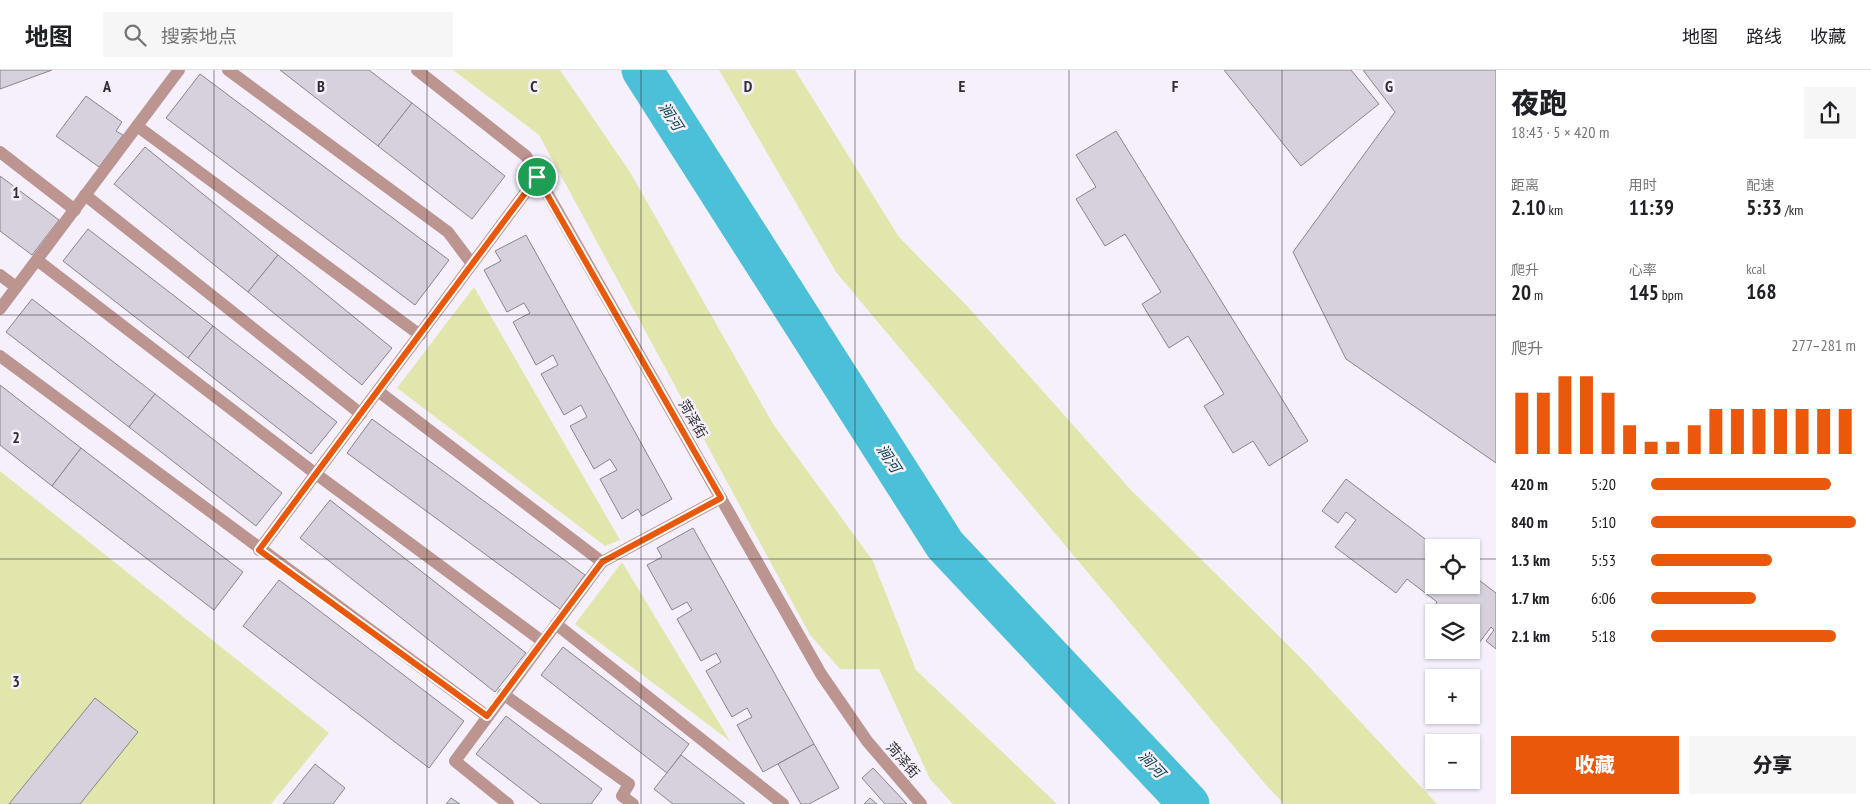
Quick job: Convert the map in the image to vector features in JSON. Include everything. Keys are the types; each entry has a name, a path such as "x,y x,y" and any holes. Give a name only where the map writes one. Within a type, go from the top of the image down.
{"street":[{"path":"0,309 179,70"},
{"path":"228,70 448,232 472,264"},
{"name":"菏泽街","path":"417,70 526,156 821,674 866,741 921,804"},
{"path":"137,126 420,335"},
{"path":"0,152 74,210"},
{"path":"259,550 537,177"},
{"path":"85,195 361,414"},
{"path":"37,260 316,474 542,641"},
{"path":"0,275 16,288"},
{"path":"0,356 259,550 487,716"},
{"path":"378,391 602,562"},
{"path":"508,804 455,761 602,562 721,498"},
{"path":"556,624 783,804"},
{"path":"503,694 629,784 622,796 633,804"}],"green space":[{"path":"453,70 560,70 630,172 773,424 873,561 916,670 1057,804 953,804 930,779 879,669 840,669 810,635 539,135"},
{"path":"719,70 795,70 899,237 968,307 1130,489 1302,659 1437,804 1284,804 1266,785 836,272"},
{"path":"474,287 620,540 605,546 397,388"},
{"path":"0,471 329,733 271,804 0,804"},
{"path":"622,562 730,741 575,624"}],"building":[{"path":"0,70 52,70 0,89"},
{"path":"280,70 369,70 412,103 378,146"},
{"path":"1224,70 1351,70 1379,104 1301,166"},
{"path":"1363,70 1496,70 1496,463 1346,359 1293,252 1395,112"},
{"path":"200,74 449,260 415,305 166,118"},
{"path":"86,96 122,122 116,131 123,135 99,167 56,136"},
{"path":"412,103 505,176 472,219 378,146"},
{"path":"1116,131 1308,441 1269,466 1253,441 1233,453 1204,406 1224,394 1188,336 1169,348 1142,304 1161,292 1125,234 1105,246 1076,199 1096,187 1076,155"},
{"path":"145,147 278,255 248,292 114,184"},
{"path":"0,176 59,220 32,255 0,231"},
{"path":"88,229 213,326 188,358 63,261"},
{"path":"526,235 672,499 642,516 638,509 622,519 600,479 617,470 610,459 594,469 570,426 587,417 581,405 564,415 541,374 558,365 553,355 536,365 513,322 530,313 524,303 507,312 484,270 501,261 495,251"},
{"path":"278,255 392,348 362,385 248,292"},
{"path":"32,299 155,394 129,427 6,332"},
{"path":"213,326 337,422 311,454 188,358"},
{"path":"0,385 81,448 52,486 0,445"},
{"path":"155,394 282,493 256,526 129,427"},
{"path":"372,419 585,575 560,609 347,453"},
{"path":"81,448 243,572 214,610 52,486"},
{"path":"1346,479 1425,539 1425,593 1407,579 1396,593 1335,547 1356,520 1346,512 1338,523 1322,511"},
{"path":"330,500 526,653 495,692 300,538"},
{"path":"693,528 814,744 763,772 737,725 752,717 747,708 732,717 706,671 721,662 716,653 701,661 677,619 692,610 687,602 672,610 647,565 662,557 657,548"},
{"path":"279,580 464,721 429,768 243,626"},
{"path":"1480,581 1496,593 1496,649 1486,641 1494,630 1491,627 1480,642 1480,604 1436,604 1437,602 1427,594 1480,594"},
{"path":"563,647 689,744 667,773 541,675"},
{"path":"95,698 138,732 80,804 9,804"},
{"path":"506,716 602,789 591,804 541,804 476,754"},
{"path":"814,744 839,788 809,804 801,804 778,764"},
{"path":"681,755 745,804 673,804 654,789"},
{"path":"315,764 345,788 333,804 283,804"},
{"path":"873,768 907,804 885,804 862,778"},
{"path":"451,798 460,804 446,804"},
{"path":"870,798 877,804 864,804"}],"waterway":[{"name":"涧河","path":"642,70 945,545 1189,804"}],"route":[{"path":"537,177 721,498 602,562 487,716 259,550 537,177"}]}
